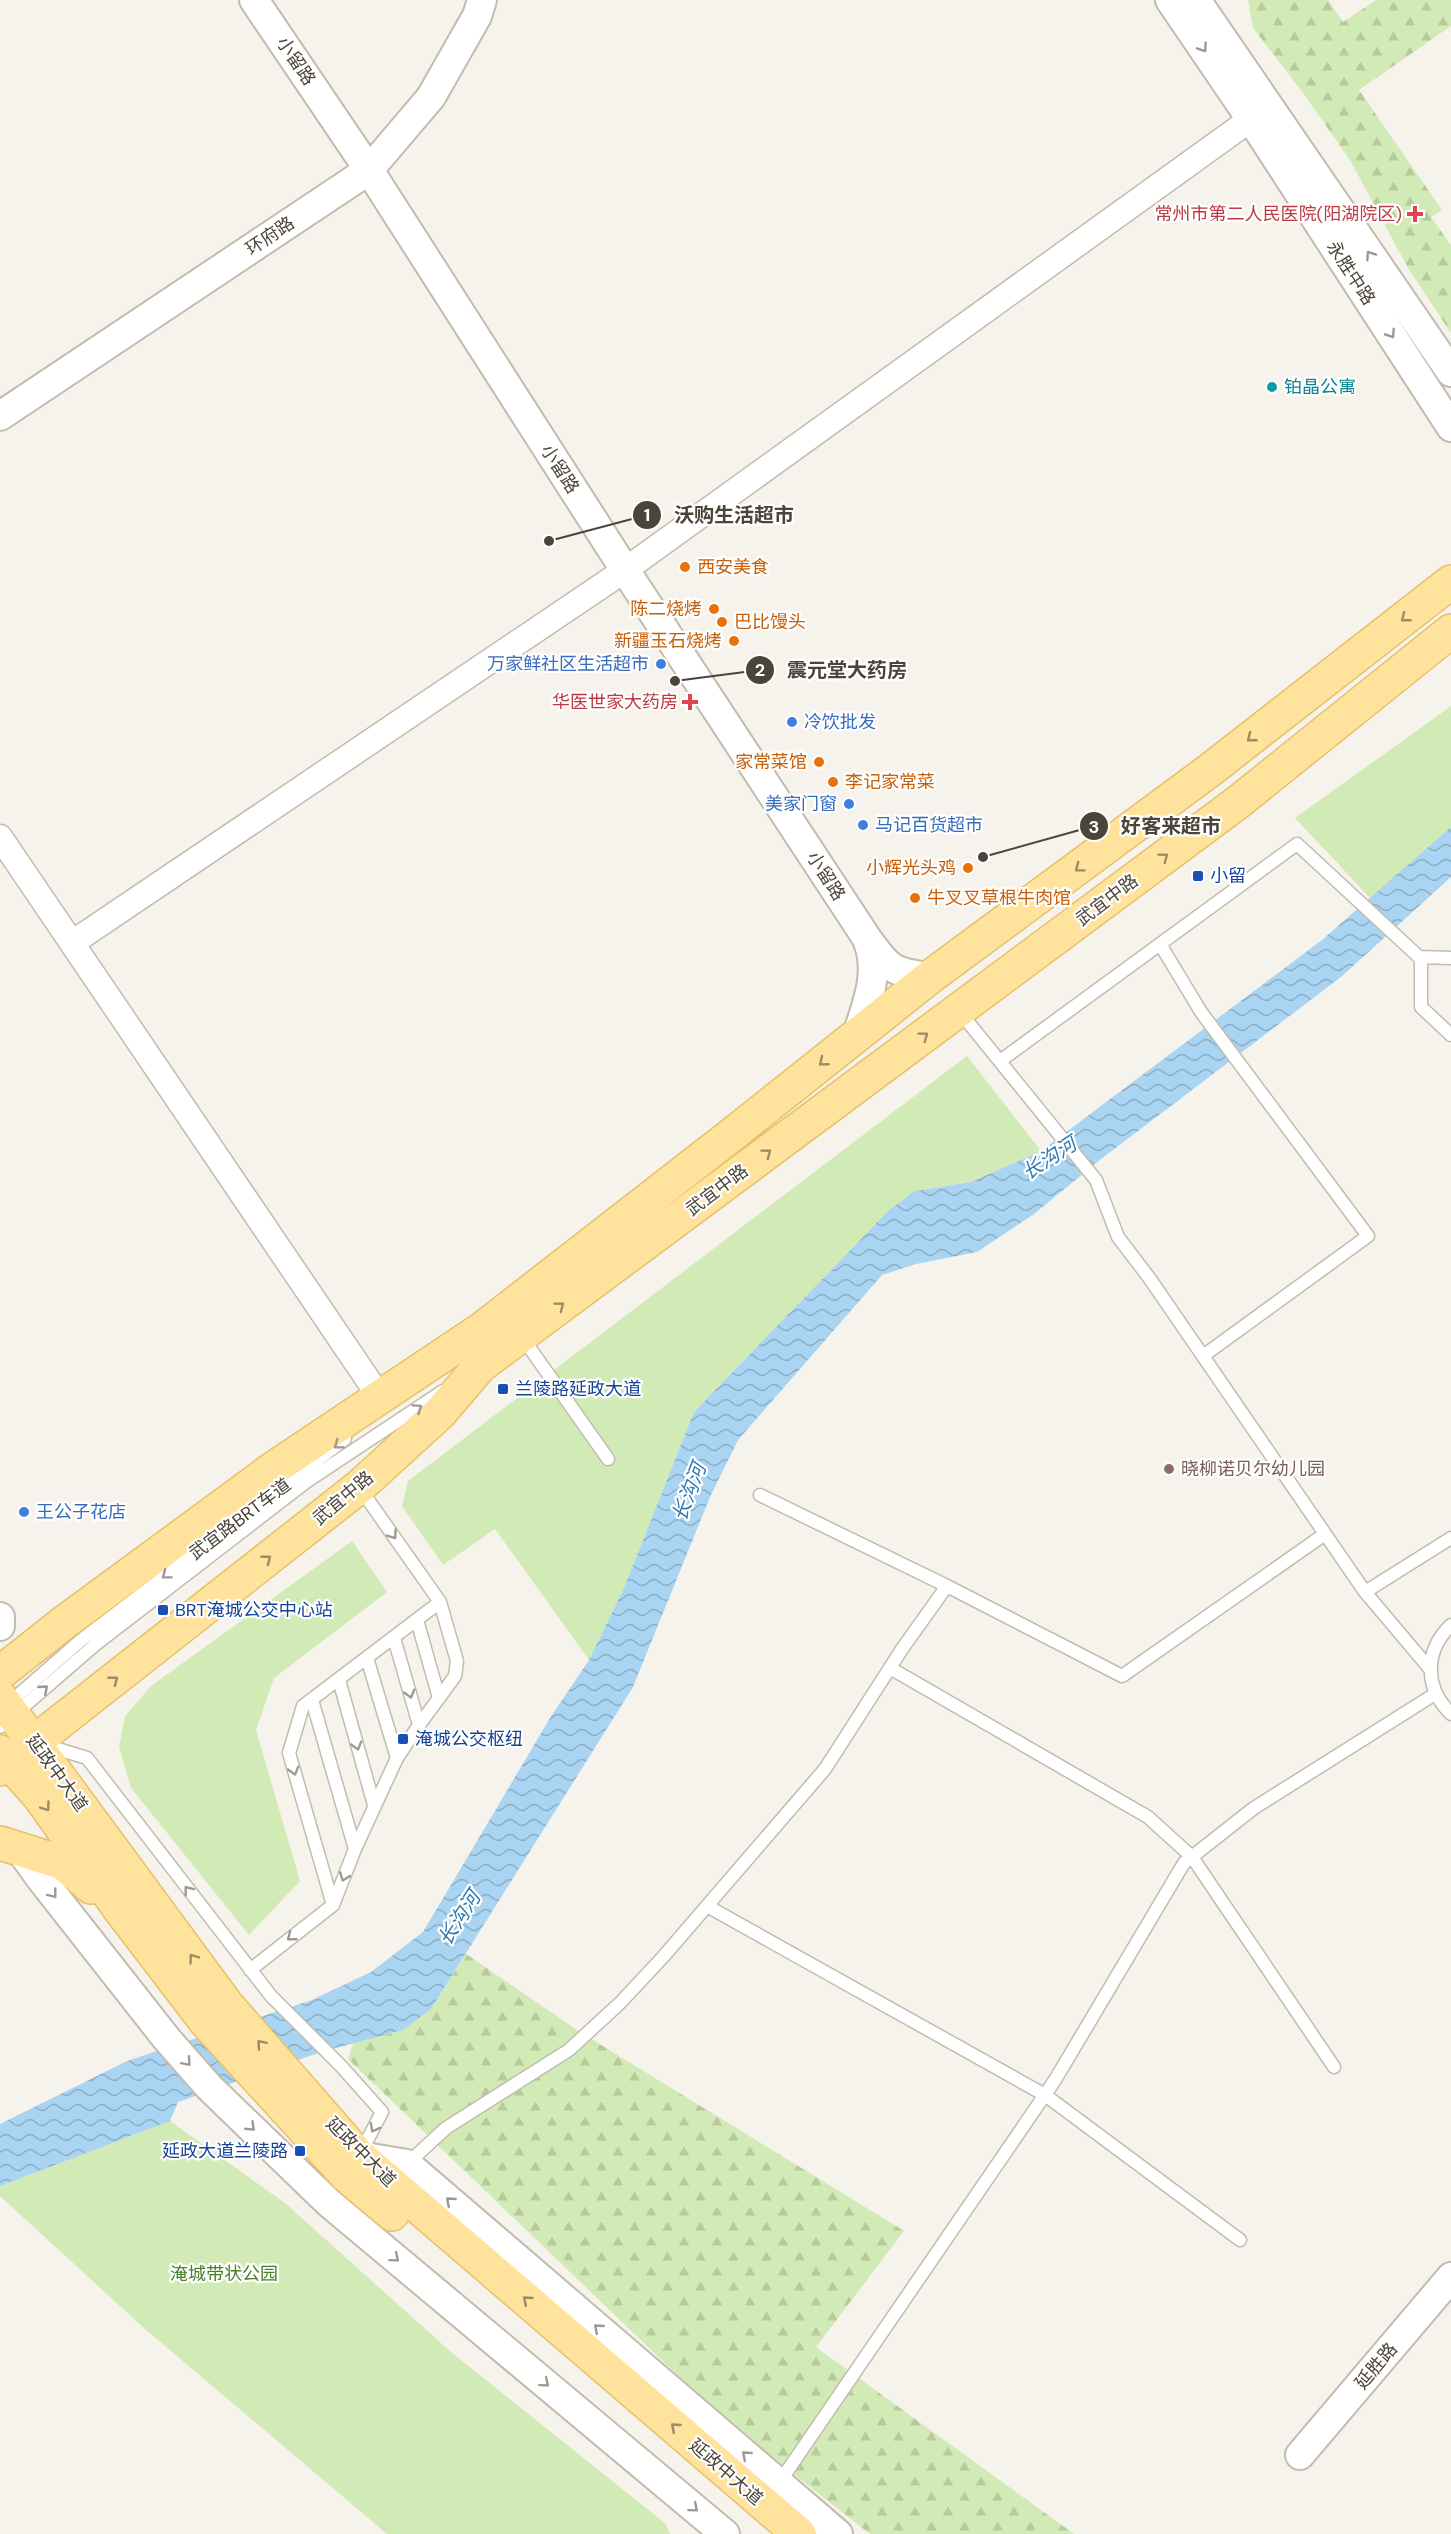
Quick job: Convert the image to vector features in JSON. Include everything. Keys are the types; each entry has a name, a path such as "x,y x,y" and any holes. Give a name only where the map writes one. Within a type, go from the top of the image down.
{"main road":[{"name":"武宜中路","path":"0,1673 66,1621 274,1467 381,1403 482,1329 930,977 1210,770 1451,582"},
{"name":"武宜中路","path":"3,1761 35,1742 359,1487 440,1413 480,1366 1237,803 1451,631"},
{"name":"延政中大道","path":"4,1711 35,1742 217,2013"},
{"name":"延政中大道","path":"3,1761 39,1796 121,1911 285,2089 342,2183 788,2527"},
{"path":"9,1845 63,1863 121,1911"}],"street":[{"name":"小留路","path":"254,0 369,170 625,570 866,937 884,963 905,975 930,977"},
{"name":"环府路","path":"0,416 369,170 431,97 477,16 482,0"},
{"name":"永胜中路","path":"1170,0 1260,113 1451,372"},
{"name":"永胜中路","path":"1196,0 1260,113 1451,427"},
{"path":"72,943 625,570 1260,113"},
{"path":"0,837 381,1403"},
{"name":"小留路","path":"857,1035 871,991 874,958 866,937"},
{"path":"0,1617 0,1626"},
{"path":"9,1845 41,1879 166,2038 209,2087 342,2183 725,2534"},
{"path":"342,2183 407,2164 779,2483 788,2527 838,2534"},
{"name":"延胜路","path":"1300,2455 1451,2277"}],"lane":[{"path":"1000,1061 1298,844 1420,957 1451,958"},
{"path":"1160,944 1201,1012 1368,1236 1203,1356"},
{"path":"1420,957 1421,1007 1451,1035"},
{"path":"959,1010 1096,1180 1118,1237 1203,1356 1365,1592 1430,1669"},
{"path":"521,1335 608,1459"},
{"name":"武宜路BRT车道","path":"4,1711 96,1644 306,1482 480,1366"},
{"name":"武宜路BRT车道","path":"4,1711 80,1641 355,1432"},
{"path":"250,1970 333,1905 374,1805 397,1758 455,1676 457,1661 440,1602 359,1487"},
{"path":"760,1495 947,1586 1122,1676 1325,1534"},
{"path":"1365,1592 1451,1538"},
{"path":"407,2164 446,2128 569,2050 620,2003 825,1769 890,1668 947,1586"},
{"path":"333,1905 289,1753 303,1707 440,1602"},
{"path":"417,1620 439,1698"},
{"path":"1451,1625 1441,1635 1432,1651 1430,1669 1435,1694 1451,1714"},
{"path":"394,1638 419,1725"},
{"path":"367,1658 397,1758"},
{"path":"890,1668 1149,1817 1192,1857 1334,2067"},
{"path":"339,1680 374,1805"},
{"path":"779,2483 1045,2095 1184,1863 1254,1808 1435,1694"},
{"path":"312,1700 355,1849"},
{"path":"35,1742 87,1758 271,1996 341,2066 382,2112 342,2183"},
{"path":"707,1906 1045,2095 1240,2240"}],"green space":[{"name":"常州市第二人民医院(阳湖院区)","path":"1248,0 1328,0 1343,22 1376,0 1451,0 1451,26 1359,90 1442,210 1431,217 1451,245 1451,333 1408,268 1350,160 1303,93 1253,28"},
{"path":"1451,706 1451,827 1371,899 1295,818"},
{"path":"967,1056 1041,1151 971,1182 915,1191 889,1210 694,1412 624,1588 589,1660 495,1529 443,1565 402,1506 408,1481"},
{"path":"352,1541 387,1592 274,1678 256,1730 300,1881 249,1935 131,1788 119,1747 125,1716 151,1686"},
{"path":"466,1954 580,2032 904,2231 816,2347 1074,2534 870,2534 721,2417 348,2059 354,2041 403,2030 431,2009"},
{"name":"淹城带状公园","path":"170,2121 285,2203 452,2353 665,2523 670,2534 387,2534 145,2329 0,2196 0,2186"}],"water":[{"name":"长沟河","path":"1451,827 1451,877 1341,977 1101,1159 1034,1214 977,1252 916,1264 882,1275 738,1440 710,1497 633,1687 431,2009 403,2030 321,2052 178,2102 170,2121 0,2186 0,2124 127,2061 312,2000 371,1972 423,1932 550,1718 589,1660 624,1588 694,1412 889,1210 915,1191 971,1182 1041,1151 1322,940"}],"place":[{"name":"常州市第二人民医院(阳湖院区)","path":"1415,214"},
{"name":"铂晶公寓","path":"1272,387"},
{"name":"沃购生活超市","path":"549,541"},
{"name":"西安美食","path":"685,567"},
{"name":"陈二烧烤","path":"714,609"},
{"name":"巴比馒头","path":"722,622"},
{"name":"新疆玉石烧烤","path":"734,641"},
{"name":"万家鲜社区生活超市","path":"661,664"},
{"name":"震元堂大药房","path":"675,681"},
{"name":"华医世家大药房","path":"690,702"},
{"name":"冷饮批发","path":"792,722"},
{"name":"家常菜馆","path":"819,762"},
{"name":"李记家常菜","path":"833,782"},
{"name":"美家门窗","path":"849,804"},
{"name":"马记百货超市","path":"863,825"},
{"name":"好客来超市","path":"983,857"},
{"name":"小辉光头鸡","path":"968,868"},
{"name":"小留","path":"1198,876"},
{"name":"牛叉叉草根牛肉馆","path":"915,898"},
{"name":"兰陵路延政大道","path":"503,1389"},
{"name":"晓柳诺贝尔幼儿园","path":"1169,1469"},
{"name":"王公子花店","path":"24,1512"},
{"name":"BRT淹城公交中心站","path":"163,1610"},
{"name":"淹城公交枢纽","path":"403,1739"},
{"name":"延政大道兰陵路","path":"300,2151"}]}
